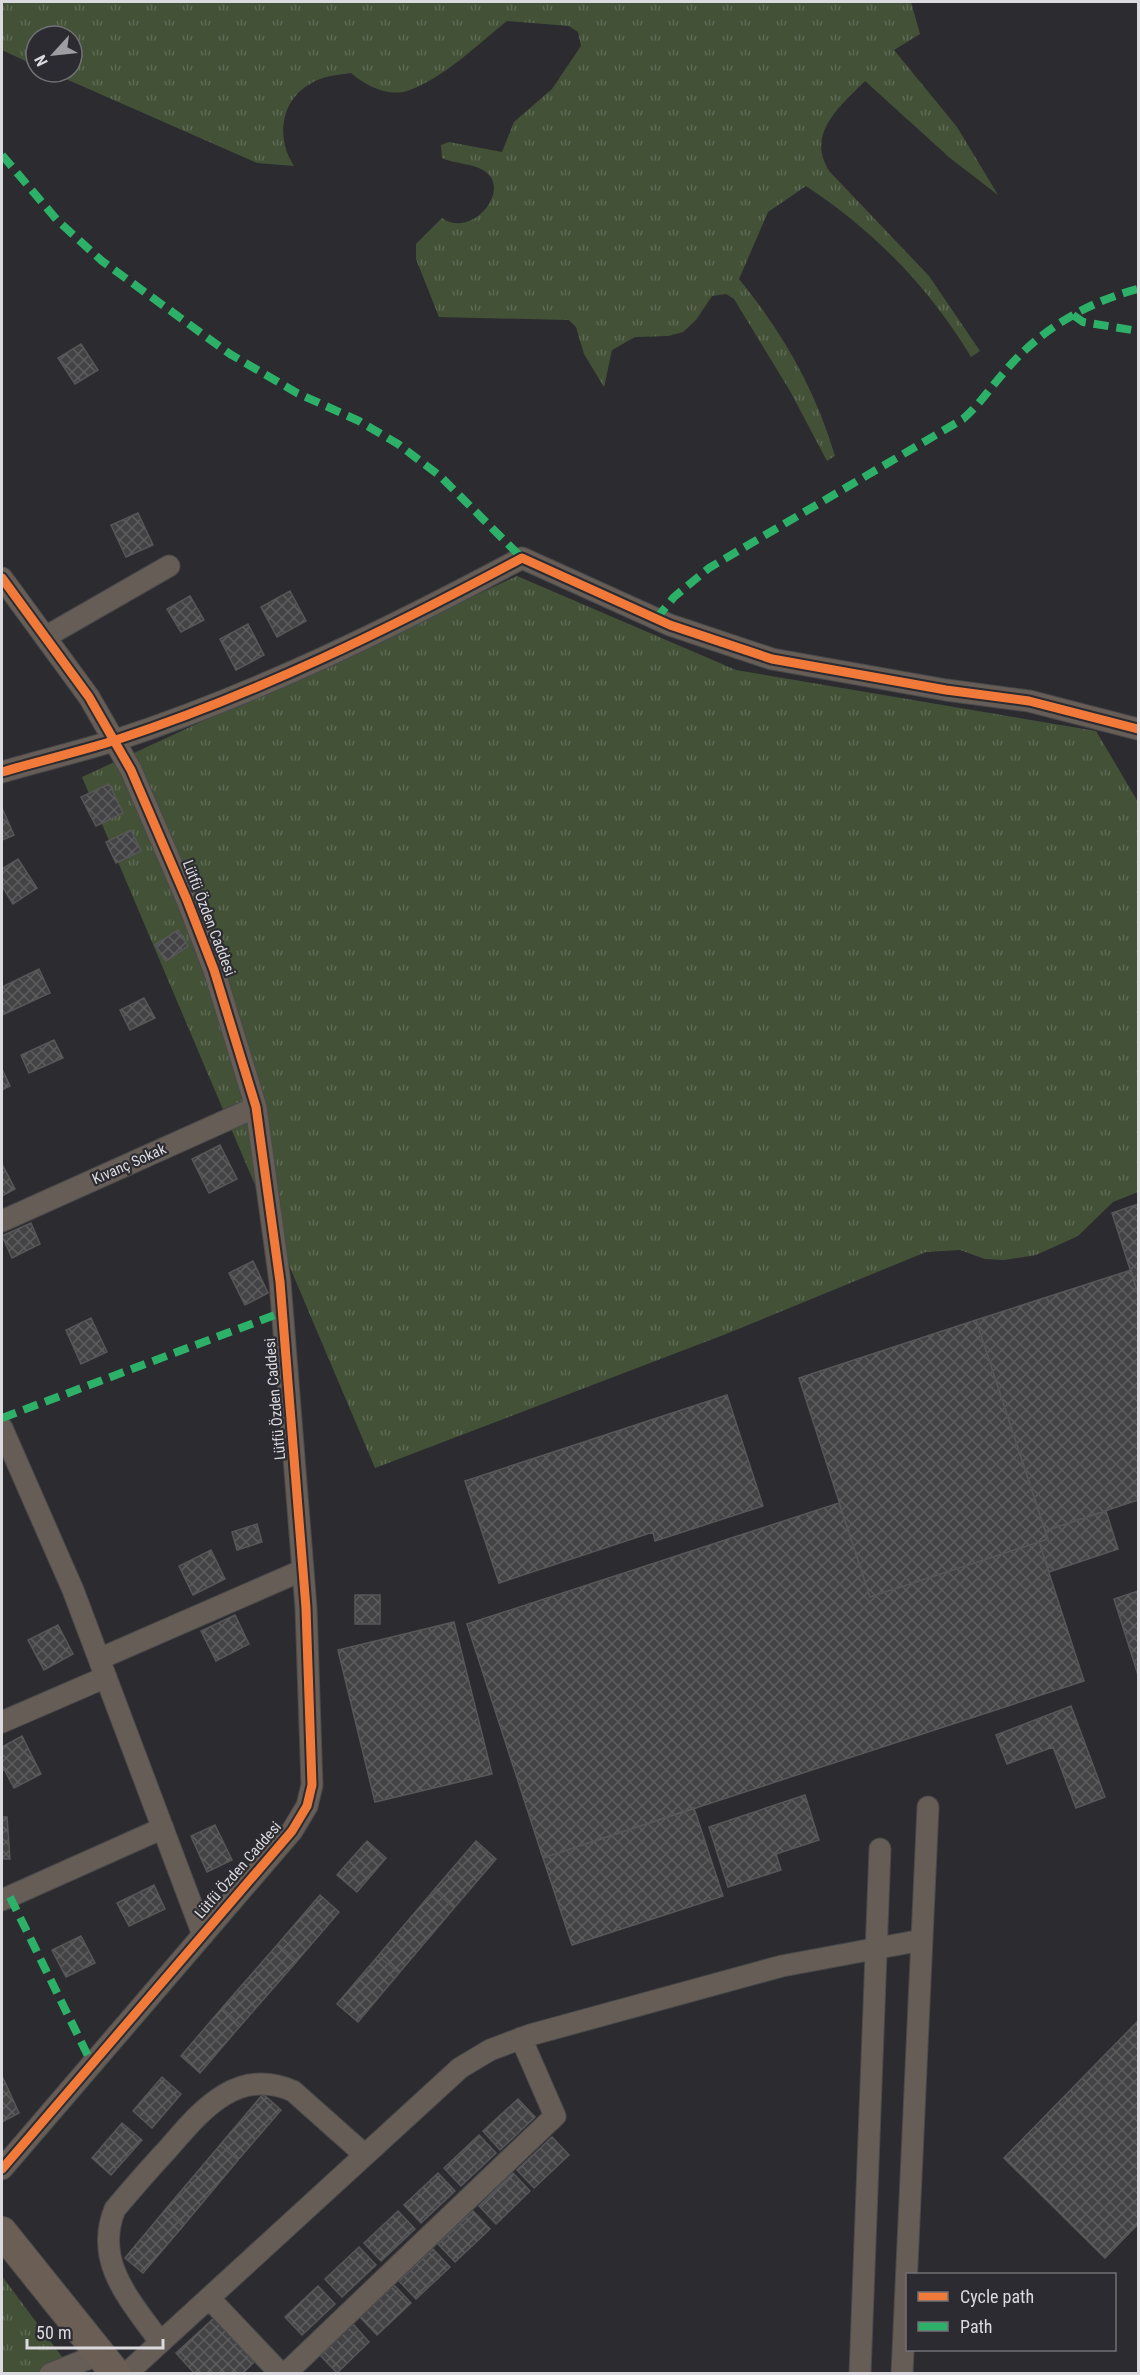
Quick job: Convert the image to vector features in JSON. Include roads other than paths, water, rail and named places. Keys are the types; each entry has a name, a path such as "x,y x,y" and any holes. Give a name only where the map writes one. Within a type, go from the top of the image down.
{"street":[{"path":"2,772 115,741 183,716 319,659 417,613 522,558 670,625 772,659 946,690 1029,701 1138,729"},
{"path":"46,636 169,566"},
{"name":"Lütfü Özden Caddesi","path":"2,578 89,697 115,741 146,802 187,900 238,1041 256,1107 280,1282 303,1570 313,1774 310,1796 301,1819 292,1831 2,2169"},
{"name":"Kıvanç Sokak","path":"2,1221 256,1107"},
{"path":"2,1428 73,1590 203,1935"},
{"path":"2,1722 102,1668 303,1570"},
{"path":"907,2273 928,1807"},
{"path":"2,1900 163,1828"},
{"path":"860,2373 880,1849"},
{"path":"126,2373 460,2068 490,2050 521,2038 782,1966 922,1940"},
{"path":"209,2298 283,2373 555,2116 521,2038"},
{"path":"160,2342 117,2281 108,2254 108,2229 115,2209 205,2107 243,2086 266,2083 284,2087 293,2091 365,2155"},
{"path":"2,2232 108,2364 50,2373"},
{"path":"902,2373 906,2286"}]}
